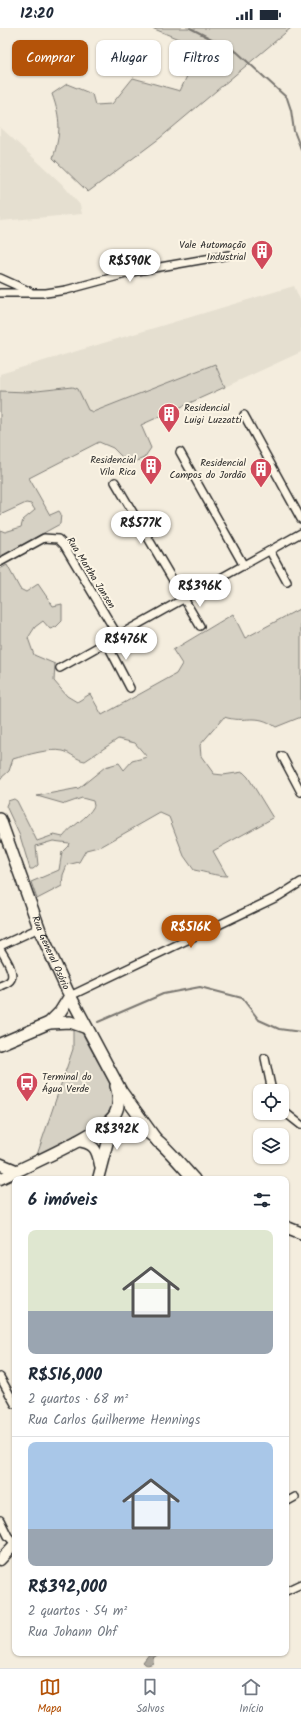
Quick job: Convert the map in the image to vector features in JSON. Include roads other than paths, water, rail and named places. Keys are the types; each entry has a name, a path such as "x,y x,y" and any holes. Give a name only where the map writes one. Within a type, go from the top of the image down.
{"main road":[{"name":"Rua General Osório","path":"0,819 39,928 70,996 121,1091 158,1142"},
{"path":"0,1044 48,1023 60,1012 70,996"},
{"path":"48,1023 70,1022 87,1028"},
{"name":"Rua General Osório","path":"77,1141 103,1126 115,1114 119,1100 115,1080"},
{"path":"98,1176 108,1141 123,1116 121,1091"},
{"name":"Rua General Osório","path":"77,1141 118,1125 135,1126 144,1130 158,1142 191,1176"},
{"path":"0,1179 77,1141 86,1142 94,1147 98,1155 100,1167"},
{"path":"0,1164 17,1171"},
{"path":"289,1228 301,1232"},
{"path":"1,1560 12,1547"}],"street":[{"path":"1,293 46,293 66,290 137,271 229,255"},
{"path":"2,279 30,292"},
{"path":"1,293 4,289 2,279"},
{"path":"244,415 301,519"},
{"path":"180,452 244,566"},
{"path":"115,482 200,626"},
{"path":"60,668 301,533"},
{"name":"Rua Martha Jansen","path":"0,562 44,538 50,537 58,539 64,545 118,636"},
{"path":"270,551 287,582"},
{"path":"106,642 130,688"},
{"path":"282,756 300,787"},
{"path":"70,996 279,896 301,882"},
{"path":"0,986 12,978 12,972 0,947 39,928"},
{"path":"264,1058 270,1084"},
{"path":"289,1116 301,1125"},
{"path":"0,1377 12,1399"},
{"path":"289,1500 295,1497"},
{"path":"0,1520 12,1541"},
{"path":"289,1590 301,1584"}],"waterway":[{"path":"190,28 237,52 287,98 291,110 294,131 301,149"},
{"path":"98,1022 163,994 200,987 242,998 259,1020 279,1029 301,1032"}],"place":[{"name":"Vale Automação Industrial","path":"262,270"},
{"name":"Residencial Luigi Luzzatti","path":"169,434"},
{"name":"Residencial Vila Rica","path":"151,486"},
{"name":"Residencial Campos do Jordão","path":"261,488"},
{"name":"Terminal do Água Verde","path":"27,1102"}]}
